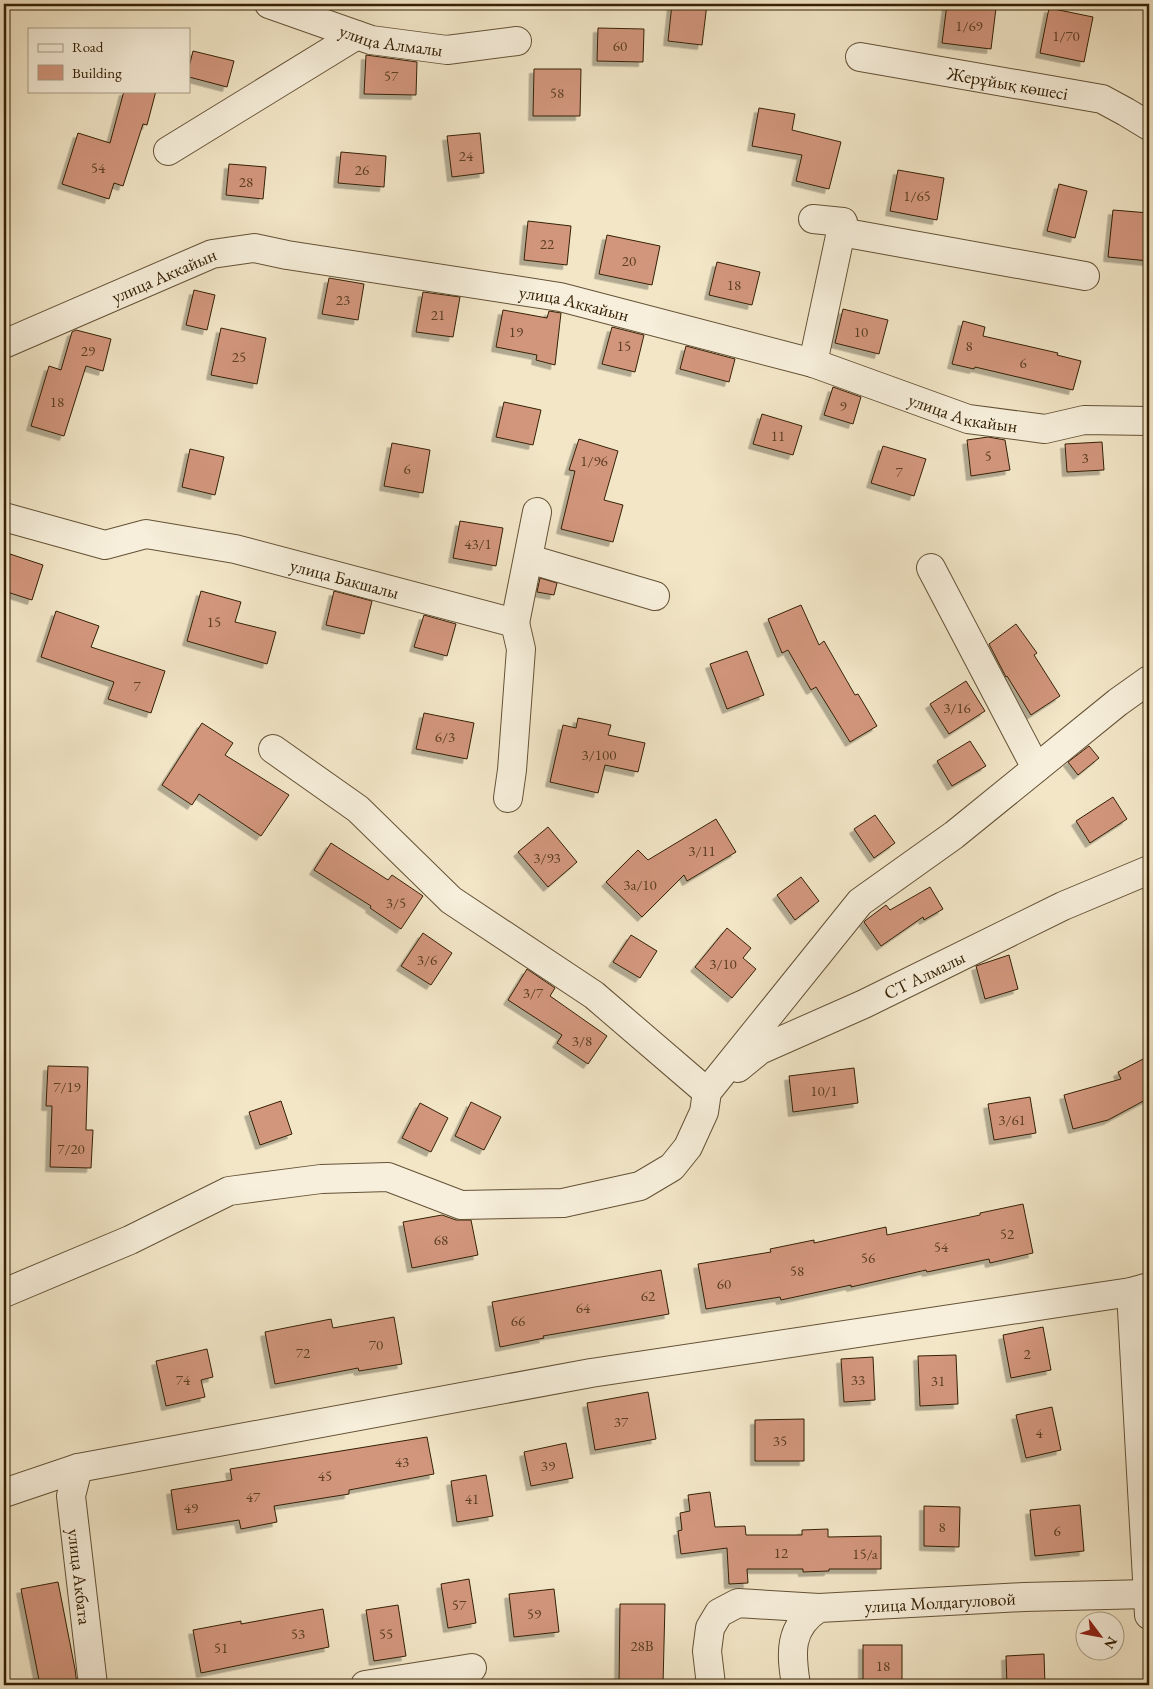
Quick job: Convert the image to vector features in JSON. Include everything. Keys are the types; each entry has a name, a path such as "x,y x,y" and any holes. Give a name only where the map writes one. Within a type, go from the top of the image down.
{"street":[{"name":"улица Алмалы","path":"269,4 371,40 447,50 517,41"},
{"path":"168,151 357,35"},
{"name":"Жерұйық көшесі","path":"860,57 1102,99 1149,126"},
{"path":"813,219 843,222 813,363"},
{"path":"841,232 1085,276"},
{"name":"улица Аккайын","path":"4,344 212,254 254,248 287,256 560,296 813,363 968,419 1045,429 1084,420 1149,421"},
{"path":"508,798 512,770 521,649 515,623 538,512"},
{"name":"улица Бакшалы","path":"4,517 105,545 146,534 234,549 515,623"},
{"path":"528,559 654,596"},
{"path":"931,568 1036,768"},
{"path":"4,1293 130,1240 228,1191 322,1179 388,1178 460,1205 563,1203 640,1186 672,1167 688,1147 704,1112 707,1092 860,902 954,835 1118,702 1149,680"},
{"path":"273,749 358,809 451,900 594,996 707,1092"},
{"name":"СТ Алмалы","path":"707,1092 760,1050 864,1004 1063,906 1149,870"},
{"path":"4,1493 78,1468 591,1373 1140,1290 1149,1604"},
{"name":"улица Акбата","path":"78,1468 71,1496 92,1685"},
{"name":"улица Молдагуловой","path":"711,1685 707,1651 710,1628 719,1613 738,1604 819,1608 1024,1597 1149,1604"},
{"path":"796,1685 793,1665 794,1643 797,1630 806,1616 819,1608"},
{"path":"365,1685 472,1668"}],"building":[{"path":"672,4 707,4 702,45 668,41"},
{"path":"947,4 996,8 991,49 942,43"},
{"path":"1049,8 1093,17 1084,62 1040,53"},
{"path":"598,28 644,29 643,62 597,61"},
{"path":"193,51 234,61 227,87 190,77 190,63"},
{"path":"366,55 417,62 416,95 364,94"},
{"path":"534,69 581,69 580,116 533,116"},
{"path":"124,92 156,92 147,125 143,124 123,186 114,183 109,199 62,184 78,133 110,143"},
{"path":"759,108 795,114 792,130 841,142 829,189 796,181 802,155 752,146"},
{"path":"480,133 484,173 452,177 447,136"},
{"path":"341,152 386,156 384,187 338,183"},
{"path":"229,164 266,167 263,199 226,195"},
{"path":"898,170 944,178 937,220 890,211"},
{"path":"1059,184 1087,191 1075,238 1047,231"},
{"path":"1113,210 1149,213 1149,261 1108,257"},
{"path":"528,221 571,226 567,265 524,260"},
{"path":"607,235 660,246 652,285 599,274"},
{"path":"717,262 760,272 752,305 709,295"},
{"path":"329,278 364,284 358,320 322,314"},
{"path":"194,290 215,295 207,330 186,325"},
{"path":"423,292 460,297 453,337 416,332"},
{"path":"843,309 888,320 879,354 835,343"},
{"path":"503,310 547,318 549,311 561,313 555,365 536,360 537,355 496,347"},
{"path":"963,321 985,327 983,336 1058,353 1057,355 1081,361 1073,390 975,367 974,369 952,364"},
{"path":"612,327 644,335 635,372 602,364"},
{"path":"221,328 266,338 257,384 211,375"},
{"path":"76,330 111,339 103,371 86,366 64,436 31,426 49,366 61,370 72,332"},
{"path":"686,346 735,359 729,382 680,369"},
{"path":"833,387 861,397 853,424 824,415"},
{"path":"504,402 541,410 533,445 496,437"},
{"path":"762,414 802,426 793,455 753,444"},
{"path":"988,437 1005,440 1010,470 971,476 967,440"},
{"path":"579,439 618,451 604,500 623,505 613,542 561,529 575,471 569,470"},
{"path":"1102,442 1104,470 1067,472 1065,444"},
{"path":"392,443 430,450 423,493 384,486"},
{"path":"883,446 926,459 914,496 871,483"},
{"path":"190,449 224,457 215,495 182,487"},
{"path":"460,521 503,528 496,566 453,558"},
{"path":"4,552 43,565 32,600 4,591"},
{"path":"540,578 557,583 554,595 537,592"},
{"path":"201,591 241,602 235,622 276,632 267,664 187,641"},
{"path":"334,591 372,601 364,634 326,625"},
{"path":"801,605 819,645 824,641 855,695 858,694 877,726 850,742 816,687 811,690 788,650 782,653 768,619"},
{"path":"56,611 99,626 91,647 165,671 151,713 108,699 114,682 41,657"},
{"path":"424,615 456,624 447,656 414,647"},
{"path":"1016,624 1037,653 1034,655 1060,696 1031,715 1006,677 989,644"},
{"path":"747,651 764,695 727,709 710,664"},
{"path":"966,681 985,711 949,734 930,704"},
{"path":"424,713 474,723 467,759 416,749"},
{"path":"578,718 611,725 608,735 645,743 638,772 605,765 598,793 550,782 563,725 576,728"},
{"path":"202,723 233,743 225,755 289,795 261,836 199,794 192,805 162,785"},
{"path":"970,741 986,766 952,786 937,761"},
{"path":"1089,746 1099,758 1078,775 1068,762"},
{"path":"1113,797 1127,819 1090,843 1076,821"},
{"path":"875,815 895,843 874,858 854,829"},
{"path":"716,819 736,852 687,881 684,875 642,917 606,882 638,850 648,860"},
{"path":"548,827 577,862 548,887 518,852"},
{"path":"331,843 388,880 392,875 423,896 401,929 370,908 371,906 314,870"},
{"path":"801,877 819,901 795,920 777,895"},
{"path":"930,887 943,909 924,920 923,917 881,946 864,922 886,905 890,910"},
{"path":"727,928 751,948 743,958 756,969 732,998 695,967"},
{"path":"423,933 452,953 431,985 401,966"},
{"path":"631,935 657,951 640,978 613,962"},
{"path":"1009,955 1018,989 985,999 976,966"},
{"path":"527,969 555,988 550,996 607,1036 588,1064 557,1043 562,1035 508,1000"},
{"path":"1149,1056 1149,1098 1108,1120 1073,1129 1064,1095 1121,1079 1118,1072"},
{"path":"48,1066 88,1067 86,1130 93,1130 91,1168 50,1167 52,1106 46,1106"},
{"path":"854,1068 858,1103 793,1112 789,1076"},
{"path":"1030,1097 1036,1133 994,1140 988,1104"},
{"path":"281,1101 292,1134 260,1145 249,1112"},
{"path":"471,1102 501,1117 484,1150 455,1136"},
{"path":"420,1103 448,1118 431,1152 402,1138"},
{"path":"1023,1204 1033,1253 990,1263 989,1259 927,1272 926,1270 781,1300 780,1297 706,1309 698,1264 771,1252 770,1249 814,1240 814,1243 886,1227 887,1235"},
{"path":"442,1215 456,1220 471,1220 478,1255 412,1268 403,1222"},
{"path":"661,1270 669,1314 543,1336 544,1338 500,1347 492,1302"},
{"path":"394,1317 402,1364 359,1371 358,1368 275,1384 265,1332 331,1319 333,1328"},
{"path":"1043,1327 1051,1370 1011,1378 1003,1335"},
{"path":"207,1349 213,1377 201,1380 205,1397 166,1406 156,1361"},
{"path":"956,1355 958,1404 920,1406 918,1356"},
{"path":"873,1357 875,1400 844,1402 841,1359"},
{"path":"648,1392 656,1439 595,1450 587,1403"},
{"path":"1052,1407 1061,1450 1026,1458 1016,1415"},
{"path":"804,1419 804,1461 755,1461 755,1420"},
{"path":"427,1437 434,1474 349,1490 349,1494 274,1506 277,1522 241,1529 239,1520 177,1530 171,1490 232,1480 230,1469"},
{"path":"566,1443 573,1478 531,1486 524,1452"},
{"path":"486,1475 493,1516 457,1522 451,1481"},
{"path":"710,1492 715,1527 745,1526 746,1535 802,1535 802,1530 828,1529 828,1537 881,1536 881,1569 829,1569 829,1571 803,1572 803,1569 747,1569 748,1583 729,1584 727,1548 681,1554 678,1531 682,1530 680,1513 690,1511 688,1495"},
{"path":"1080,1505 1084,1551 1035,1556 1030,1510"},
{"path":"924,1506 960,1507 959,1547 924,1546"},
{"path":"469,1579 476,1623 448,1628 441,1584"},
{"path":"58,1582 77,1685 40,1685 21,1589"},
{"path":"554,1589 559,1632 514,1637 509,1594"},
{"path":"620,1604 665,1604 663,1685 619,1685"},
{"path":"398,1605 406,1656 374,1661 366,1610"},
{"path":"323,1609 329,1647 201,1673 193,1630 241,1621 241,1624"},
{"path":"863,1645 902,1645 902,1685 863,1685"},
{"path":"1044,1654 1045,1685 1007,1685 1006,1656"}]}
